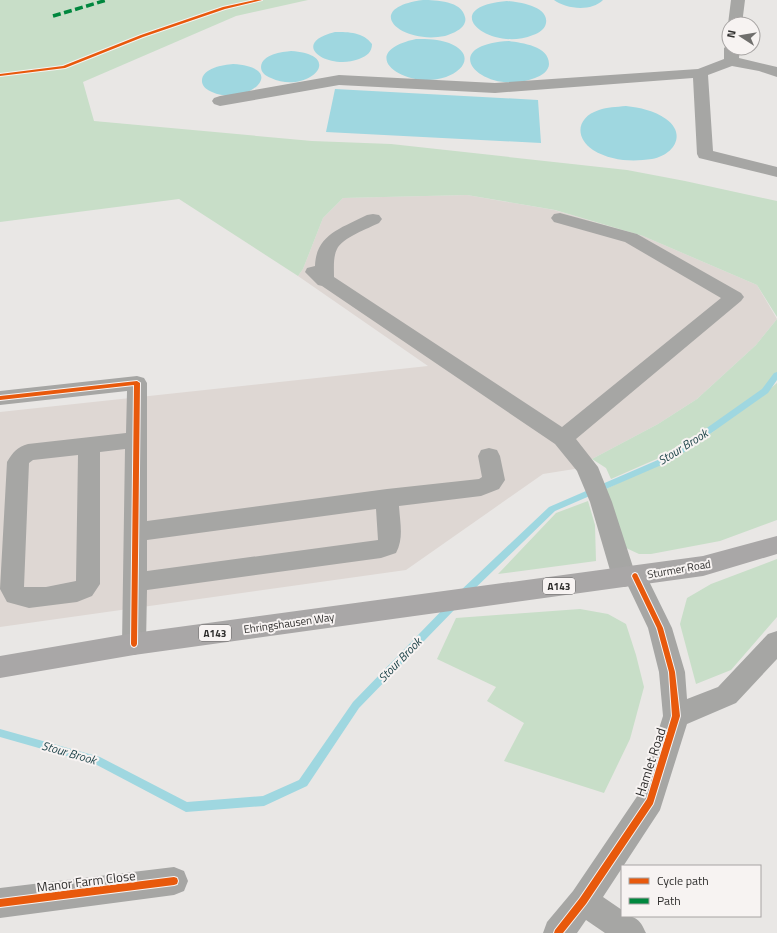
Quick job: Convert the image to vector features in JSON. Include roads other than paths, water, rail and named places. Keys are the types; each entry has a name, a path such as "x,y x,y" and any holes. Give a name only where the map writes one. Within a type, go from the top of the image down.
{"main road":[{"name":"Sturmer Road","path":"484,596 703,566 777,545"},
{"name":"Ehringshausen Way","path":"0,667 134,644 484,596"}],"street":[{"path":"736,16 738,0"},
{"path":"220,101 339,80 495,88 700,73 729,56"},
{"path":"734,56 777,72"},
{"path":"700,73 705,154 777,172"},
{"path":"560,218 631,238 734,297 563,438"},
{"name":"Hamlet Road","path":"373,219 339,237 329,246 320,277 563,438 587,467 629,577 660,628 672,672 676,716 650,801 583,901 558,933"},
{"path":"0,398 137,383 134,644"},
{"path":"89,446 88,584 84,589 77,592 21,598 16,595 12,589 18,462 21,457 28,452 136,440"},
{"path":"136,532 387,498 481,487 491,483 494,480 489,456"},
{"path":"135,582 381,549 388,546 390,539 387,498"},
{"path":"676,716 727,695 777,642"},
{"name":"Manor Farm Close","path":"0,903 174,881"},
{"path":"583,901 631,933"}],"water":[{"path":"423,0 448,2 459,8 463,12 465,18 463,26 457,31 445,36 429,37 414,35 402,31 394,24 391,17 394,10 404,4"},
{"path":"554,0 603,0 592,6 578,8 559,3"},
{"path":"507,1 518,2 538,9 546,17 544,27 535,34 516,39 500,38 486,34 476,27 472,19 474,11 486,5"},
{"path":"335,32 360,35 372,44 372,47 367,55 359,59 347,62 336,62 326,59 318,54 314,49 314,43 321,37"},
{"path":"416,39 441,41 457,47 464,56 462,66 453,74 431,80 415,79 402,75 392,68 387,61 388,53 397,45"},
{"path":"509,41 534,46 540,49 548,58 549,67 542,75 516,82 498,81 484,76 474,68 470,60 474,51 486,45"},
{"path":"291,51 308,54 317,59 319,66 316,72 308,78 297,82 285,82 271,78 263,73 261,67 265,59 273,54"},
{"path":"233,64 250,67 259,72 261,79 257,86 238,95 225,96 207,90 202,82 205,73 213,68"},
{"path":"335,89 538,100 541,143 326,132"},
{"path":"626,106 652,111 666,119 676,131 677,137 672,149 660,157 652,159 622,160 600,154 587,145 581,133 582,122 586,117 602,109"}],"waterway":[{"name":"Stour Brook","path":"462,595 552,509 670,458 765,391 777,375"},
{"name":"Stour Brook","path":"0,733 97,760 186,807 264,801 303,783 356,705 454,604"}]}
